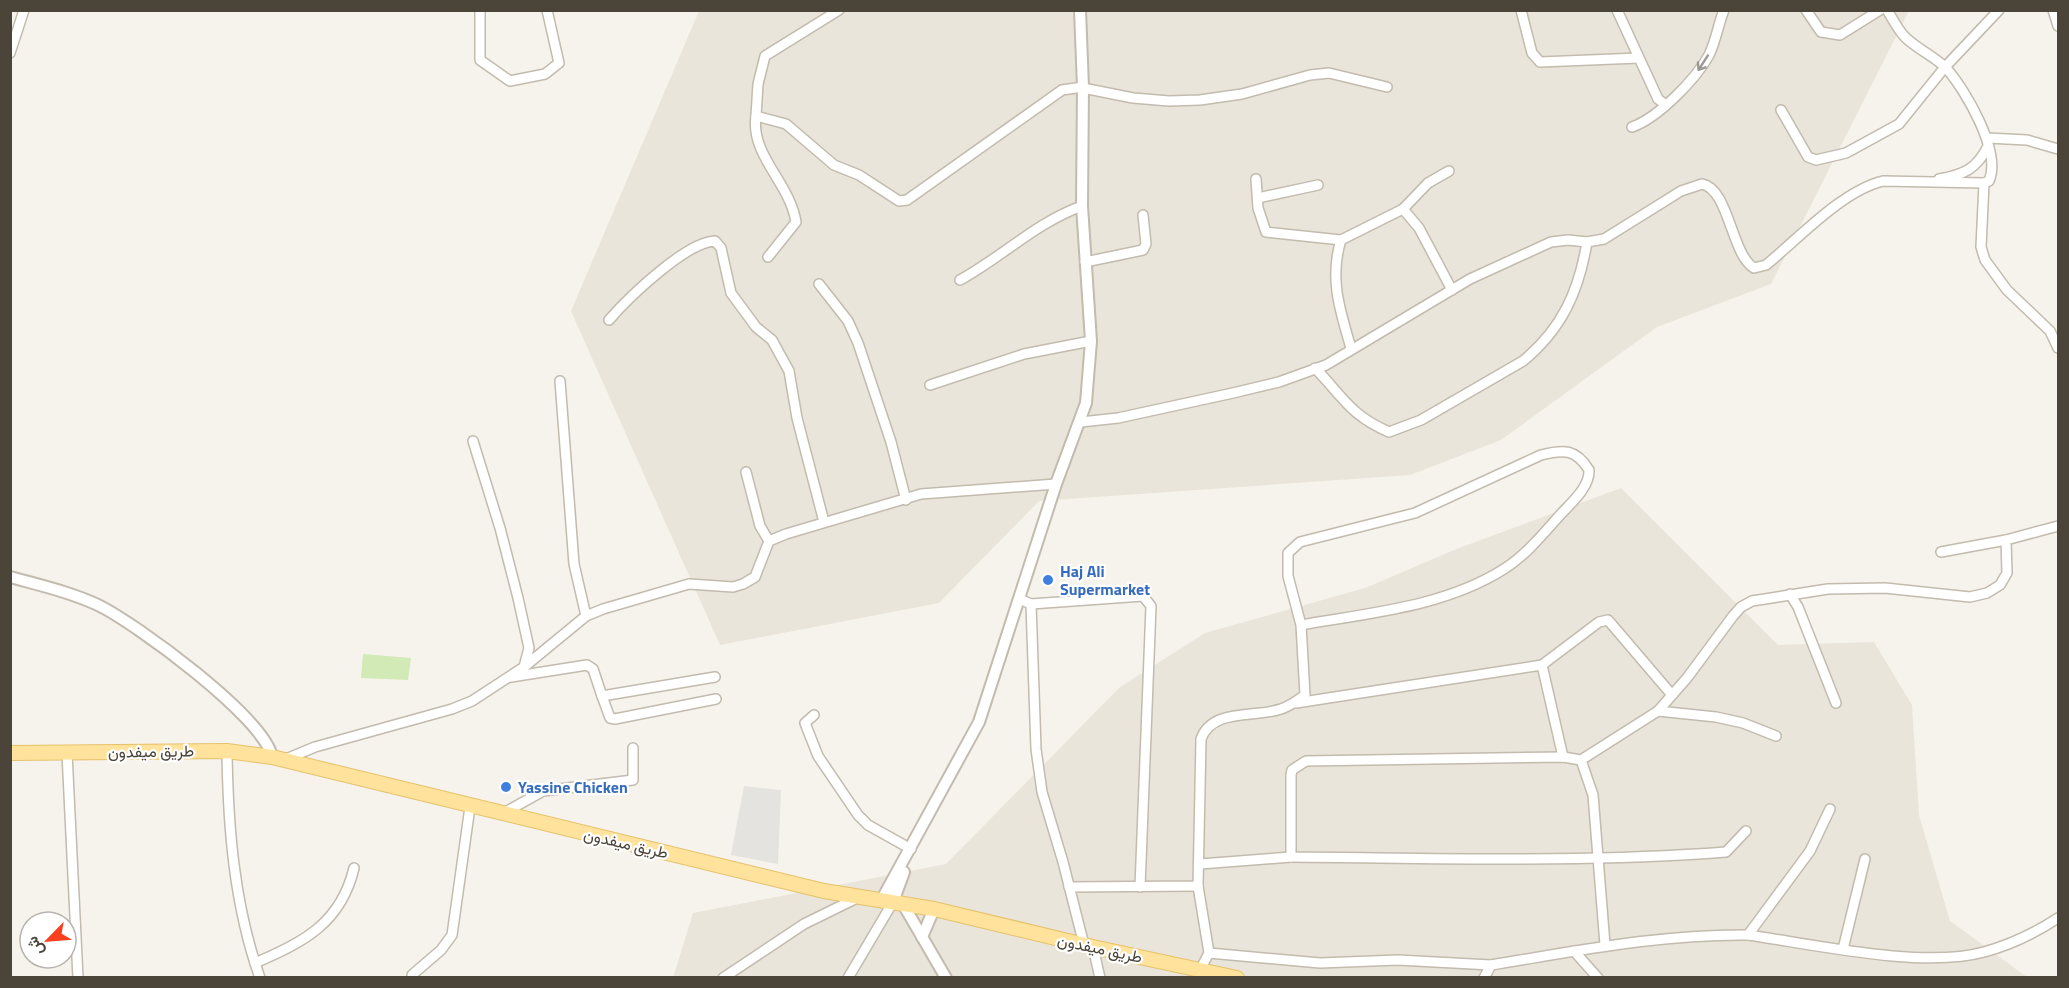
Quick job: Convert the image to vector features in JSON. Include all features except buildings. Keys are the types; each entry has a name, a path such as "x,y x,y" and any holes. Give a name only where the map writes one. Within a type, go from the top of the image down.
{"main road":[{"name":"طريق ميفدون","path":"10,753 227,751 286,759 470,807 824,891 934,909 1088,946 1237,978"}],"street":[{"path":"10,53 24,10"},
{"path":"480,10 480,60 510,81 545,74 559,63 547,10"},
{"path":"768,257 796,222 795,211 759,148 754,130 758,84 765,56 839,10"},
{"path":"848,978 893,903 911,849 979,722 1056,484 1081,422 1089,385 1090,341 1082,206 1083,88 1080,10"},
{"path":"1521,10 1532,53 1540,62 1639,58"},
{"path":"1617,10 1658,99 1666,105"},
{"path":"1632,127 1650,120 1704,64 1724,10"},
{"path":"1806,10 1815,27 1821,32 1840,35 1880,10"},
{"path":"1081,422 1118,418 1233,393 1279,382 1326,365 1351,348 1452,290 1551,242 1568,240 1587,242 1604,239 1681,191 1702,184 1714,190 1749,265 1759,268 1867,185 1883,181 1984,183 1992,176 1988,142 1968,101 1945,68 1905,38 1887,10"},
{"path":"1781,110 1808,157 1816,160 1846,153 1899,124 1945,68 1999,10"},
{"path":"2053,10 2058,26"},
{"path":"756,116 786,123 834,165 859,176 889,196 904,202 1062,90 1098,89 1116,97 1169,101 1200,100 1242,94 1310,75 1329,73 1387,87"},
{"path":"1988,142 2027,140 2058,148"},
{"path":"1916,183 1965,172 1982,160 1988,142"},
{"path":"1256,179 1258,208 1266,232 1341,240 1403,209 1428,183 1449,171"},
{"path":"1984,183 1981,247 1985,260 2007,290 2050,331 2058,348"},
{"path":"1258,198 1318,185"},
{"path":"960,280 983,267 1057,214 1082,206"},
{"path":"1403,209 1419,228 1452,290"},
{"path":"1085,262 1143,250 1146,244 1143,215"},
{"path":"1341,240 1336,256 1336,288 1351,348"},
{"path":"609,320 626,300 679,256 695,245 715,241 721,248 731,293 756,327 772,340 789,371 797,418 824,522"},
{"path":"1315,368 1348,407 1365,421 1389,432 1421,420 1523,361 1536,350 1567,309 1581,275 1587,242"},
{"path":"819,284 848,321 858,343 891,442 906,500"},
{"path":"930,385 1024,354 1090,341"},
{"path":"560,381 574,564 586,616"},
{"path":"472,441 500,528 518,598 529,648 524,667"},
{"path":"1292,704 1305,695 1301,625 1287,564 1288,553 1300,542 1415,513 1541,456 1560,450 1572,452 1582,459 1589,470 1587,482 1548,530 1522,555 1489,577 1434,600 1301,625"},
{"path":"746,472 760,526 769,541"},
{"path":"286,759 315,747 452,709 472,701 524,667 586,616 648,594 689,584 740,586 755,577 769,541 866,508 906,500 921,494 946,490 1056,484"},
{"path":"1941,552 2006,540 2058,526"},
{"path":"1291,857 1292,770 1306,761 1563,757 1581,760 1658,711 1741,607 1766,597 1828,589 1885,588 1970,597 1987,593 2000,585 2007,573 2006,540"},
{"path":"10,577 73,595 99,605 123,620 189,667 230,702 267,743 272,757"},
{"path":"1790,594 1798,607 1836,703"},
{"path":"1019,599 1031,604 1143,596 1151,606 1140,887"},
{"path":"1031,604 1035,750 1041,792 1069,887 1100,978"},
{"path":"1201,969 1209,953 1198,886 1201,739 1204,730 1215,721 1273,711 1292,704 1542,665 1599,622 1608,620 1672,695"},
{"path":"508,677 587,665 593,669 610,718 615,719 716,699"},
{"path":"1542,665 1563,757"},
{"path":"602,696 715,677"},
{"path":"1658,711 1716,717 1743,723 1776,736"},
{"path":"814,714 805,723 811,741 858,815 868,825 911,849"},
{"path":"502,814 543,791 633,780 633,748"},
{"path":"227,751 231,853 260,978"},
{"path":"67,753 78,978"},
{"path":"1581,760 1593,795 1605,945"},
{"path":"412,975 441,950 452,935 470,807"},
{"path":"1748,935 1810,850 1830,809"},
{"path":"1200,864 1291,857 1598,860 1726,852 1746,831"},
{"path":"1843,949 1865,859"},
{"path":"255,963 310,935 331,918 350,886 354,868"},
{"path":"1069,887 1198,886"},
{"path":"821,915 830,907 824,891"},
{"path":"723,978 789,933 859,897"},
{"path":"893,903 922,937 946,978"},
{"path":"922,937 934,909"},
{"path":"1209,953 1320,963 1398,960 1491,965 1605,945 1694,935 1748,935 1922,958 1983,953 2035,933 2058,918"},
{"path":"1574,951 1598,978"},
{"path":"1484,978 1491,965"}],"shaded area":[{"path":"699,11 1909,11 1771,284 1657,327 1501,440 1410,475 1039,501 939,603 720,645 571,311"},
{"path":"1621,488 1778,645 1874,642 1912,705 1919,815 1950,921 2027,977 673,978 693,913 946,864 1120,687 1205,633 1365,588 1459,548"},
{"path":"744,786 781,790 778,864 731,855"}],"green space":[{"path":"363,654 411,658 408,680 361,678"}],"place":[{"name":"Haj Ali Supermarket","path":"1048,580"},
{"name":"Yassine Chicken","path":"506,787"}]}
